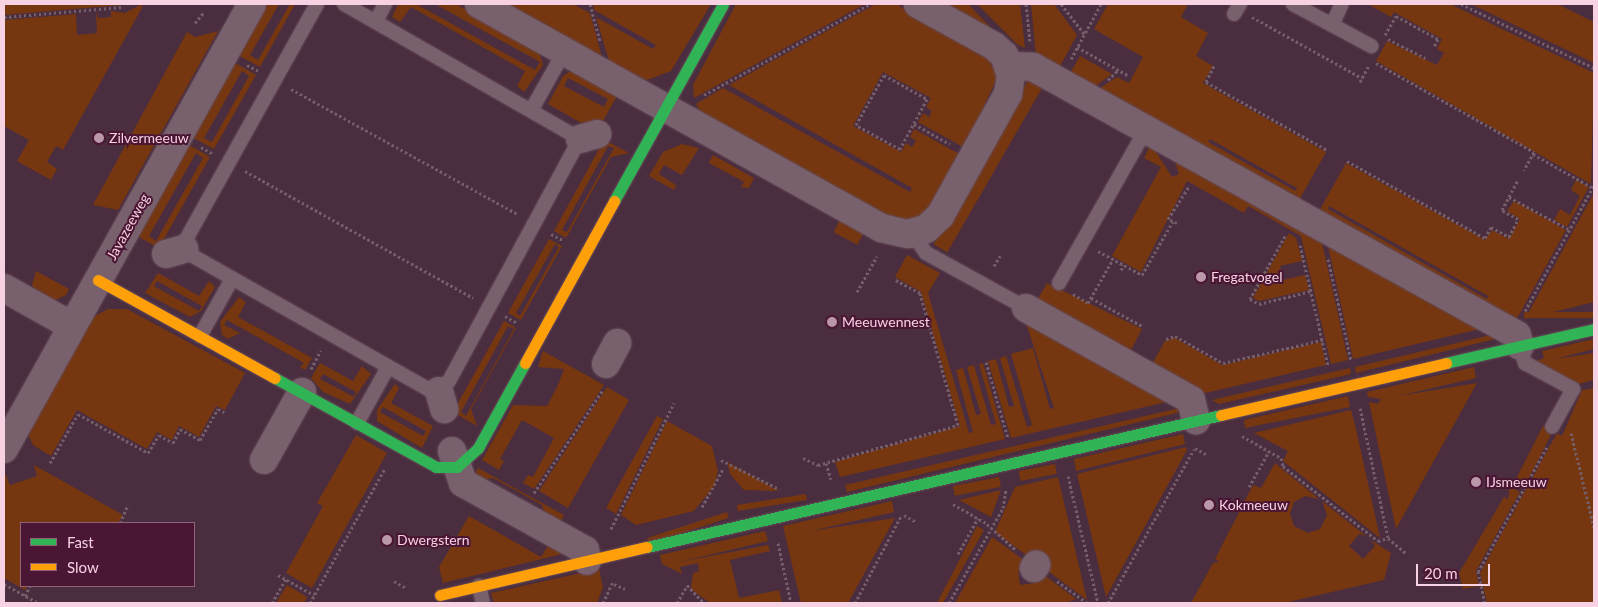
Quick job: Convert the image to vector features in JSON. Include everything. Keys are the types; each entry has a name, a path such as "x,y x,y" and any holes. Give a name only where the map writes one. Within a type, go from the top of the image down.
{"street":[{"path":"479,4 564,52 629,94 668,110 882,228 913,234 940,216 1008,94 1021,66"},
{"path":"98,280 139,296 200,336 398,445 439,457 472,458 480,433 586,253 639,146 668,110 724,4"},
{"path":"918,4 994,46 1021,66 1059,81 1090,104 1146,129 1295,225 1329,230 1517,335 1520,346"},
{"name":"Javazeeweg","path":"4,449 225,52 246,6"},
{"path":"4,288 72,326"},
{"path":"1026,308 1192,400 1206,418"},
{"path":"440,595 1594,329"},
{"path":"264,460 302,392"},
{"path":"439,457 463,483 585,550 596,559"}],"lane":[{"path":"317,4 229,162 175,252 232,279 336,337 442,400 535,225 588,136 532,109 344,4"},
{"path":"376,21 385,4"},
{"path":"1293,4 1371,46"},
{"path":"1332,25 1342,4"},
{"path":"532,109 564,52"},
{"path":"1062,287 1083,242 1146,129"},
{"path":"913,234 926,253 1026,308"},
{"path":"200,336 232,279"},
{"path":"1520,346 1525,363 1573,389 1555,422"},
{"path":"357,423 388,367"},
{"path":"479,586 484,603"}],"path":[{"path":"668,110 870,4"},
{"path":"1021,66 1026,4"},
{"path":"1061,4 1084,35"},
{"path":"1059,81 1101,4"},
{"path":"1461,4 1594,68"},
{"path":"4,17 123,7"},
{"path":"1237,9 1362,78"},
{"path":"195,23 204,12"},
{"path":"1396,16 1438,39 1434,47"},
{"path":"1384,37 1425,58"},
{"path":"1077,47 1129,76"},
{"path":"225,52 586,253"},
{"path":"1371,61 1533,154 1594,186 1522,316"},
{"path":"1214,66 1206,82 1327,150"},
{"path":"884,75 927,99 914,124 900,149 856,125 884,75"},
{"path":"914,124 973,157"},
{"path":"179,134 539,335"},
{"path":"1524,170 1533,154"},
{"path":"1347,161 1485,238 1491,227 1508,237 1518,219 1502,210 1518,180"},
{"path":"1177,223 1168,219 1188,184 1196,189"},
{"path":"1509,197 1570,230"},
{"path":"1083,242 1142,276 1172,221"},
{"path":"1295,225 1250,299 1258,304 1311,291"},
{"path":"1295,225 1329,369"},
{"path":"1329,230 1324,240 1388,538 1406,554"},
{"path":"857,292 877,256"},
{"path":"994,266 1000,256"},
{"path":"1062,287 1088,303 1113,259"},
{"path":"1121,270 1124,265"},
{"path":"803,458 818,465 958,425 920,293 894,279"},
{"path":"1091,298 1144,326"},
{"path":"1166,339 1175,336 1223,363 1322,340"},
{"path":"302,392 324,345 336,337"},
{"path":"986,362 1009,442"},
{"path":"534,494 610,365"},
{"path":"596,559 674,403"},
{"path":"50,463 78,414 148,453 158,434 173,443 180,429 200,440 218,409 224,412"},
{"path":"1108,603 1195,448 1206,418 1218,422 1269,451 1378,541 1388,538"},
{"path":"1485,603 1478,572 1555,432 1555,422 1570,428 1594,527"},
{"path":"310,603 398,445"},
{"path":"1195,448 1207,455"},
{"path":"1062,451 1098,603"},
{"path":"1249,487 1269,451"},
{"path":"720,460 734,463 782,495"},
{"path":"949,603 1006,501 1000,465"},
{"path":"696,515 711,497 723,469"},
{"path":"855,603 898,527 901,514 918,484 978,518 991,529"},
{"path":"120,522 128,506"},
{"path":"901,514 916,522"},
{"path":"772,518 791,603"},
{"path":"958,554 978,518"},
{"path":"278,575 314,595"},
{"path":"272,603 286,579"},
{"path":"394,581 406,588"},
{"path":"4,584 30,601 38,603"},
{"path":"614,584 625,590"},
{"path":"677,603 688,585 704,603"},
{"path":"25,596 30,587"}],"shaded area":[{"path":"4,4 122,4 122,5 4,15"},
{"path":"264,4 279,4 250,55 258,60 290,4 295,4 260,67 236,54"},
{"path":"398,4 416,4 535,70 540,62 435,4 456,4 539,50 543,65 524,92 517,86 525,71 411,7 400,22 392,17"},
{"path":"501,4 573,4 590,13 603,61"},
{"path":"593,4 711,4 671,71 647,80 610,64 596,17 653,49 656,45 594,10"},
{"path":"736,4 865,4 694,98 693,85"},
{"path":"876,4 896,4 985,53 998,76 965,148 918,122 923,113 929,117 932,111 926,107 931,98 883,72 853,126 901,152 906,143 912,147 916,141 910,137 914,129 961,155 930,209 913,221 894,221 701,112 696,104 723,88 910,192 912,188 729,85"},
{"path":"944,4 968,4 995,32"},
{"path":"977,4 1020,4 1025,48 1018,45"},
{"path":"1031,4 1054,4 1077,35 1059,68 1036,55"},
{"path":"1108,4 1188,4 1181,17 1208,33 1196,56 1213,66 1203,83 1326,152 1298,202 1097,90 1117,77 1129,83 1143,57 1094,29","holes":["1210,139 1297,188 1296,191 1208,142"]},
{"path":"1368,4 1450,4 1594,73 1591,184 1376,61 1387,41 1437,65 1444,53 1437,49 1442,39 1394,12 1391,17"},
{"path":"1471,4 1557,4 1594,22 1594,63"},
{"path":"140,5 143,6 63,150 56,146 47,162 57,169 51,180 17,161 29,140 4,126 4,20 76,14 77,35 97,33 96,12 98,18 111,17 111,11 125,13"},
{"path":"218,31 118,210 93,205 187,32 195,37"},
{"path":"1080,56 1112,74 1093,88 1069,75"},
{"path":"232,61 256,75 214,149 190,136","holes":["242,71 249,76 212,142 204,138"]},
{"path":"572,70 618,94 597,132 548,104 563,76","holes":["568,78 608,99 604,107 564,86"]},
{"path":"1030,77 1044,85 947,252 934,244"},
{"path":"604,140 629,153 611,157 566,238 554,231","holes":["608,146 614,148 567,232 562,230"]},
{"path":"186,143 210,157 159,248 135,235","holes":["196,153 203,158 156,241 149,236"]},
{"path":"682,144 699,148 682,175 664,165 659,174 676,185 674,190 649,176 663,152"},
{"path":"1151,144 1172,177 1179,174 1174,159 1321,238 1348,360 1331,364 1301,236 1248,206 1244,213 1187,181 1141,272 1112,256 1161,167 1144,158"},
{"path":"713,155 754,178 749,188 741,187 744,182 709,163"},
{"path":"1346,163 1485,240 1492,230 1509,239 1520,219 1507,211 1514,201 1566,230 1515,322 1318,213","holes":["1329,206 1488,296 1487,299 1328,209"]},
{"path":"1576,180 1589,187 1567,227 1554,220 1560,209 1570,215 1580,196 1571,190"},
{"path":"1594,193 1594,302 1525,319"},
{"path":"841,218 865,231 857,245 833,232"},
{"path":"1289,233 1296,238 1302,261 1280,266 1283,280 1305,275 1309,290 1259,301 1253,298"},
{"path":"549,239 562,246 521,320 508,313","holes":["555,244 559,247 520,316 516,313"]},
{"path":"1327,241 1484,328 1353,359"},
{"path":"907,255 940,273 928,293 969,433 973,432 956,370 963,368 976,415 981,414 967,367 974,365 991,425 996,424 979,364 983,363 1005,439 840,477 835,462 960,426 921,292 895,277"},
{"path":"36,271 69,289 66,295 53,301 36,293 32,285"},
{"path":"158,273 199,296 209,281 215,287 201,311 190,317 145,293","holes":["157,281 202,306 199,311 154,286"]},
{"path":"1047,283 1142,329 1129,354 1036,302"},
{"path":"239,297 246,302 238,317 312,358 305,370 300,367 304,363 227,320 224,325 240,333 228,339 222,335 220,322"},
{"path":"108,309 127,309 245,373 225,410 216,406 199,437 179,426 172,440 157,432 147,449 77,410 51,456 33,445 28,434 91,318"},
{"path":"1524,312 1594,312 1594,318 1524,318"},
{"path":"1025,320 1171,401 1011,438 988,361 996,359 1009,407 1014,406 1000,358 1006,356 1027,427 1032,425 1011,354 1033,348 1050,409 1054,408"},
{"path":"504,321 516,328 471,409 477,426 453,412","holes":["508,326 514,329 466,416 461,412"]},
{"path":"1495,334 1499,338 1356,373 1355,367"},
{"path":"1175,338 1222,365 1321,342 1326,365 1201,394 1151,366 1165,341"},
{"path":"1594,339 1594,349 1555,359 1594,353 1594,380 1578,384 1536,361 1544,358 1542,351"},
{"path":"543,351 604,385 534,489 523,483 528,475 533,477 554,438 522,420 500,459 504,461 499,470 482,460 513,405 547,406 564,369 538,367"},
{"path":"320,363 353,381 362,366 371,374 350,404 323,392 311,378","holes":["323,374 356,392 354,397 320,379"]},
{"path":"1474,367 1476,378 1398,396 1477,383 1396,529 1369,402 1378,404 1381,399 1368,397 1367,392"},
{"path":"1350,368 1351,374 1219,404 1212,400"},
{"path":"395,384 399,388 391,403 433,426 422,448 377,421 377,410","holes":["383,407 426,431 423,436 380,412"]},
{"path":"607,387 629,400 568,508 539,491"},
{"path":"1594,388 1594,603 1487,603 1480,573 1557,433 1562,436 1582,390"},
{"path":"1348,396 1350,407 1245,428 1244,420"},
{"path":"1180,408 1177,413 847,492 845,485"},
{"path":"1351,410 1380,538 1283,461 1288,451 1254,433"},
{"path":"657,416 663,419 616,514 606,508"},
{"path":"667,421 712,446 718,471 714,486 694,511 636,525 621,515"},
{"path":"1543,426 1553,431 1526,483 1517,478"},
{"path":"1183,434 1185,444 1076,471 1074,459"},
{"path":"356,435 387,453 312,588 286,573 323,506 317,503"},
{"path":"1186,447 1187,450 1106,597 1077,474"},
{"path":"727,462 779,491 744,490 730,474"},
{"path":"1275,463 1319,499 1305,496 1294,502 1290,514 1294,526 1308,533 1320,529 1327,515 1322,501 1366,536 1359,534 1349,546 1363,559 1375,546 1371,540 1391,553 1384,580 1284,603 1191,603 1213,563 1219,562 1215,559 1253,485 1261,488"},
{"path":"1055,464 1057,474 1021,481 1019,471"},
{"path":"34,465 123,515 119,522 20,522 20,587 27,587 25,590 4,578 4,471 10,485 37,476"},
{"path":"478,468 564,515 559,524 545,516 542,505 493,478 481,480 474,476"},
{"path":"999,477 1001,487 955,496 953,486"},
{"path":"1058,477 1087,600 995,532 1015,487"},
{"path":"1510,486 1520,492 1476,571 1479,586 1463,589 1459,573 1504,497 1508,499"},
{"path":"1001,490 991,517 959,500"},
{"path":"806,494 807,500 738,511 737,505"},
{"path":"892,501 894,512 811,531 895,518 848,603 801,603 783,526"},
{"path":"727,512 729,518 649,544 647,538"},
{"path":"469,516 541,557 550,543 566,553 443,583 439,567"},
{"path":"977,526 984,530 943,603 937,603"},
{"path":"765,531 768,541 679,562 768,545 770,551 730,560 739,598 779,590 782,603 710,603 691,589 693,573 699,571 698,563 680,567 682,574 662,564 660,555"},
{"path":"992,537 1032,566 1018,571 1020,585 1035,583 1036,569 1076,599 1065,603 955,603"},
{"path":"599,569 603,587 597,603 494,603 491,593"},
{"path":"287,585 307,597 304,603 276,603"}],"traffic: fast":[{"path":"614,201 723,4"},
{"path":"1446,363 1594,329"},
{"path":"275,378 436,467 457,467 478,448 525,363"},
{"path":"647,547 1221,415"}],"traffic: slow":[{"path":"525,363 614,201"},
{"path":"98,280 275,378"},
{"path":"1221,415 1446,363"},
{"path":"440,595 647,547"}],"place":[{"name":"Zilvermeeuw","path":"99,138"},
{"name":"Fregatvogel","path":"1201,277"},
{"name":"Meeuwennest","path":"832,322"},
{"name":"IJsmeeuw","path":"1476,482"},
{"name":"Kokmeeuw","path":"1209,505"},
{"name":"Dwergstern","path":"387,540"}]}
